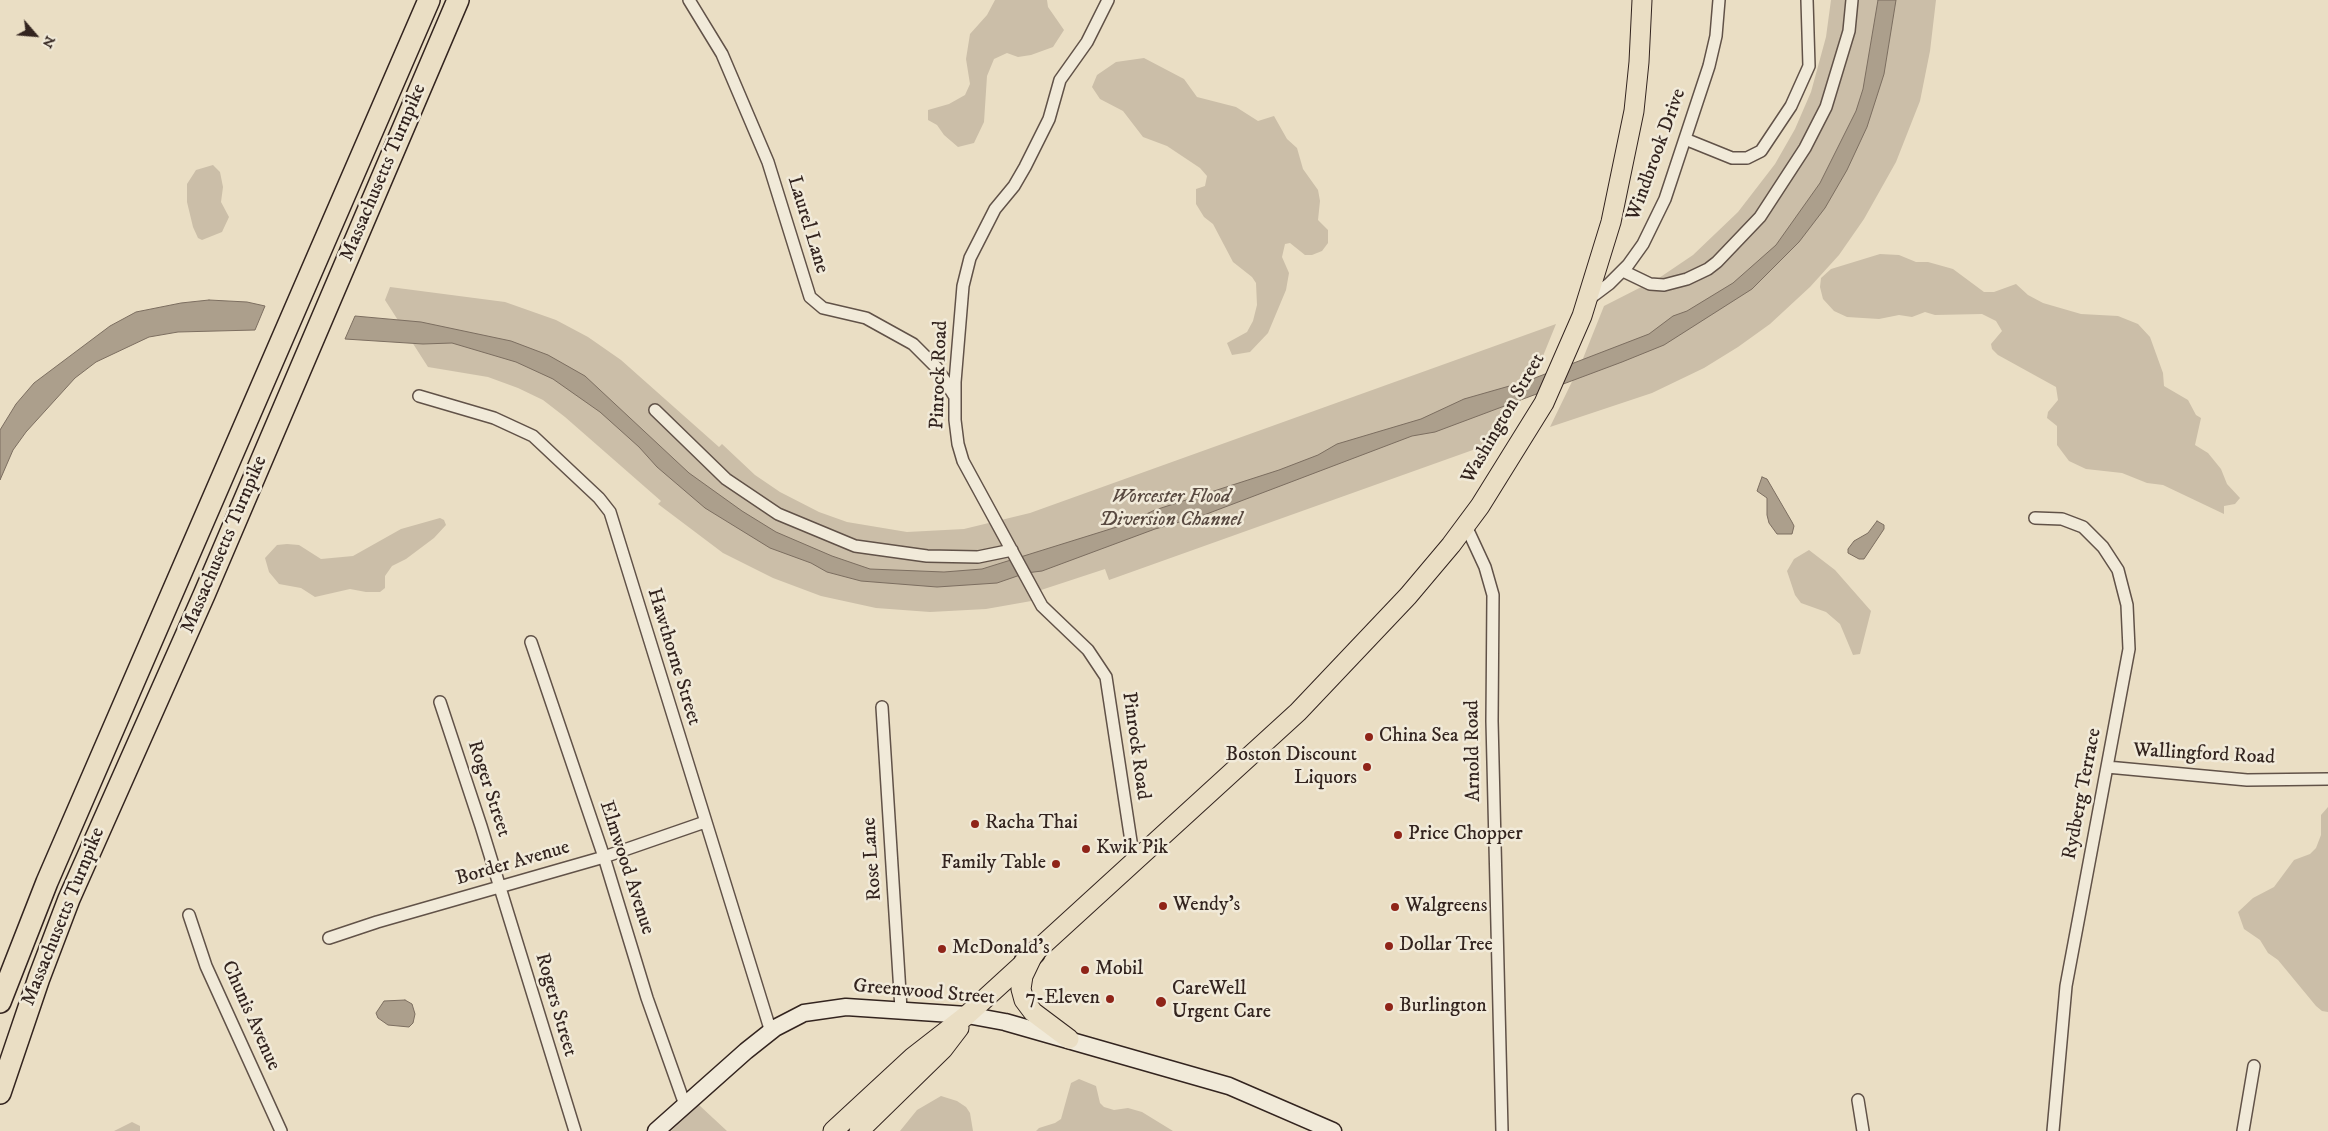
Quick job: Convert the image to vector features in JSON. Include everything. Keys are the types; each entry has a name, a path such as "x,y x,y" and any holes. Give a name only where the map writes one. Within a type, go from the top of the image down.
{"highway":[{"name":"Massachusetts Turnpike","path":"2,995 47,882 429,0"},
{"name":"Massachusetts Turnpike","path":"0,1093 39,978 69,899 204,595 458,0"}],"main road":[{"name":"Washington Street","path":"967,1015 1277,731 1408,596 1466,526 1494,486 1544,403 1584,308 1611,222 1630,133 1639,62 1642,0"},
{"path":"1029,958 1021,989 1024,1000 1033,1012 1069,1039"},
{"name":"Greenwood Street","path":"656,1131 770,1032 794,1018 824,1009 857,1007 967,1015 997,1020 1069,1039 1239,1090 1333,1131"},
{"path":"833,1131 920,1051 967,1015"},
{"path":"860,1131 943,1049 967,1015"}],"street":[{"name":"Laurel Lane","path":"689,0 722,54 768,162 810,297 823,308 866,318 913,344 937,368 955,397"},
{"name":"Pinrock Road","path":"1108,0 1087,42 1060,80 1050,119 1025,168 1014,186 995,209 970,258 963,286 955,397 956,430 960,454 1042,606 1088,650 1106,677 1134,861"},
{"name":"Windbrook Drive","path":"1584,308 1623,271 1643,244 1665,200 1714,46 1719,0"},
{"path":"1685,139 1732,158 1746,158 1761,151 1791,106 1809,66 1807,0"},
{"path":"1623,271 1650,284 1664,285 1687,279 1708,270 1760,217 1805,148 1826,107 1849,31 1852,0"},
{"name":"Hawthorne Street","path":"419,396 494,418 533,436 608,507 616,525 618,543 770,1032"},
{"path":"655,410 726,479 778,514 856,546 927,556 978,557 1013,552"},
{"name":"Rydberg Terrace","path":"2035,518 2062,519 2083,527 2103,547 2118,570 2127,605 2128,649 2066,986 2053,1131"},
{"name":"Arnold Road","path":"1466,526 1485,567 1493,595 1492,733 1502,1131"},
{"name":"Elmwood Avenue","path":"531,642 604,857 647,998 685,1105"},
{"name":"Roger Street","path":"440,702 500,888"},
{"name":"Rose Lane","path":"882,707 901,1009"},
{"name":"Wallingford Road","path":"2107,767 2247,780 2328,779"},
{"name":"Border Avenue","path":"329,938 377,922 604,857 706,822"},
{"name":"Rogers Street","path":"500,888 574,1131"},
{"name":"Chunis Avenue","path":"189,915 206,966 281,1131"},
{"path":"2243,1131 2254,1066"},
{"path":"1858,1100 1863,1131"}],"green space":[{"path":"995,0 1047,0 1048,7 1064,30 1053,47 1031,55 1018,57 1007,53 994,59 987,76 984,122 974,143 958,147 944,135 937,125 928,120 928,110 949,104 965,95 970,84 966,59 970,34 987,15"},
{"path":"1831,0 1936,0 1930,51 1920,101 1896,162 1864,219 1839,255 1810,287 1770,324 1738,347 1704,368 1652,393 1550,427 1582,361 1604,306 1659,278 1693,255 1738,212 1775,164 1795,129 1811,92 1826,37"},
{"path":"1144,58 1184,79 1197,97 1236,107 1258,121 1274,116 1287,139 1297,148 1303,169 1318,190 1320,201 1318,220 1328,230 1328,243 1322,251 1312,255 1305,255 1290,243 1285,244 1282,257 1289,273 1286,290 1268,333 1250,352 1232,355 1227,343 1247,332 1253,321 1257,305 1256,283 1252,277 1233,262 1213,224 1204,217 1196,204 1196,189 1205,186 1207,176 1200,168 1167,146 1143,137 1123,111 1100,99 1092,87 1097,75 1116,62"},
{"path":"213,165 220,172 223,187 221,202 229,217 222,232 202,240 198,238 193,227 187,202 187,184 196,170"},
{"path":"1880,254 1899,255 1916,262 1928,262 1953,269 1984,292 1994,292 2016,284 2028,295 2043,303 2081,314 2118,316 2138,324 2150,337 2163,373 2164,386 2188,400 2196,415 2201,418 2195,445 2208,453 2221,469 2227,484 2240,498 2235,504 2224,506 2224,514 2163,485 2147,483 2122,473 2086,469 2069,461 2057,445 2057,426 2047,418 2048,412 2058,400 2056,387 1998,355 1992,349 1991,344 2002,331 1996,321 1982,314 1935,315 1925,312 1912,317 1899,315 1879,319 1847,317 1834,311 1823,299 1820,287 1821,278 1831,269"},
{"name":"Worcester Flood Diversion Channel","path":"390,287 505,302 556,320 588,337 621,360 719,447 722,444 755,475 780,492 819,512 847,522 907,532 964,529 1030,513 1556,324 1543,356 1498,441 1109,580 1105,569 1035,592 1037,600 986,609 930,612 876,608 821,596 773,578 723,553 658,504 661,501 543,400 488,377 428,367 385,300"},
{"path":"440,518 444,520 446,525 434,538 406,559 392,566 385,576 385,588 380,592 350,589 315,597 301,588 279,584 269,572 265,558 277,545 287,544 299,545 321,559 353,556 401,529"},
{"path":"1809,550 1835,570 1871,611 1860,654 1853,655 1840,624 1826,612 1801,603 1795,595 1787,571 1794,559"},
{"path":"2328,807 2328,1012 2322,1011 2316,1006 2278,960 2268,953 2260,940 2244,929 2238,912 2253,898 2274,887 2294,860 2310,854 2316,848 2321,835 2321,815"},
{"path":"1079,1079 1096,1086 1100,1103 1104,1107 1114,1110 1128,1108 1142,1112 1173,1131 1036,1131 1061,1119 1071,1083"},
{"path":"941,1096 957,1101 966,1107 970,1113 973,1131 900,1131 917,1110"},
{"path":"699,1105 727,1131 671,1131"},
{"path":"132,1122 140,1126 140,1131 114,1131"}],"shaded area":[{"path":"1878,0 1896,0 1884,74 1867,127 1847,170 1825,208 1799,242 1752,289 1664,345 1622,362 1435,432 1412,436 1204,515 1155,529 1042,571 1026,573 997,583 937,587 861,581 827,572 811,563 770,548 705,508 657,467 639,447 600,412 553,379 516,362 452,343 423,344 345,339 355,316 421,322 511,341 548,355 585,376 689,473 742,511 776,532 832,556 870,569 944,572 982,569 1120,526 1155,510 1279,470 1318,455 1337,444 1421,419 1464,399 1527,381 1649,334 1673,316 1687,311 1733,283 1776,245 1820,183 1856,111 1863,89"},
{"path":"209,300 247,302 265,306 255,330 178,332 149,337 96,362 75,378 26,432 13,450 0,480 0,430 16,404 34,383 110,326 136,312 181,303"},
{"path":"1762,477 1767,479 1792,522 1794,526 1792,534 1777,534 1769,523 1767,498 1757,491"},
{"path":"1877,521 1884,525 1884,529 1864,559 1859,559 1848,553 1848,549 1854,541 1868,533"},
{"path":"405,1000 412,1004 415,1014 413,1023 409,1027 388,1025 378,1018 376,1013 384,1001"}],"place":[{"name":"China Sea","path":"1369,737"},
{"name":"Boston Discount Liquors","path":"1367,767"},
{"name":"Racha Thai","path":"975,824"},
{"name":"Price Chopper","path":"1398,835"},
{"name":"Kwik Pik","path":"1086,849"},
{"name":"Family Table","path":"1056,864"},
{"name":"Wendy's","path":"1163,906"},
{"name":"Walgreens","path":"1395,907"},
{"name":"Dollar Tree","path":"1389,946"},
{"name":"McDonald's","path":"942,949"},
{"name":"Mobil","path":"1085,970"},
{"name":"7-Eleven","path":"1110,999"},
{"name":"CareWell Urgent Care","path":"1161,1002"},
{"name":"Burlington","path":"1389,1007"}]}
